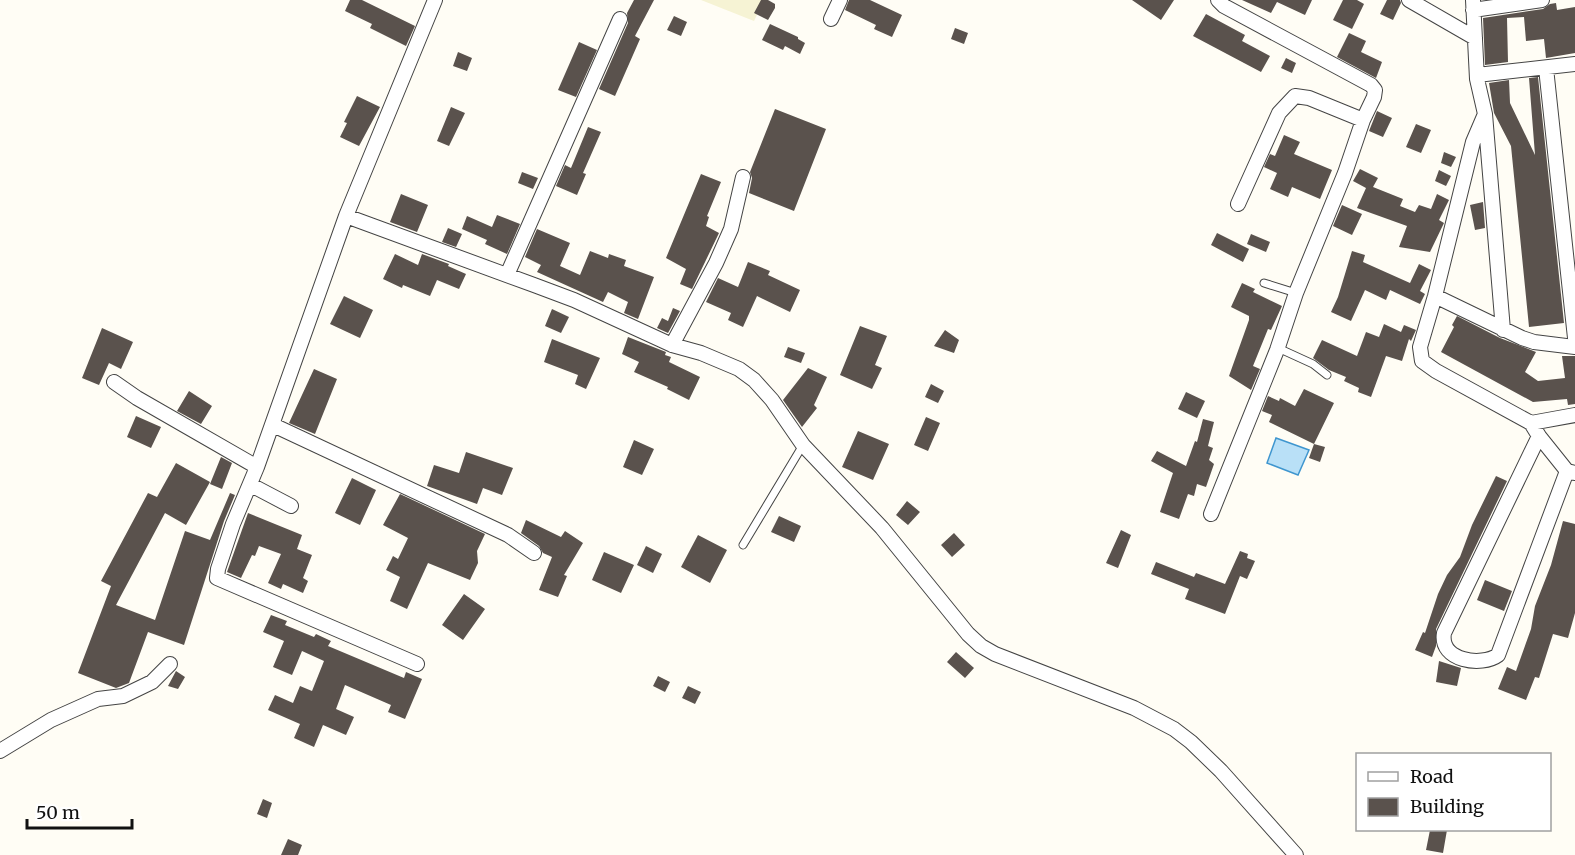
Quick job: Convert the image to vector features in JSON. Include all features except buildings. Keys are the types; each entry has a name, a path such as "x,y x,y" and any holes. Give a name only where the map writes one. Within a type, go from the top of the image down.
{"street":[{"path":"417,664 217,578 233,524 251,485 346,216 435,0"},
{"path":"831,19 840,0"},
{"path":"1212,514 1278,348 1296,294 1345,173 1375,90 1371,85 1224,6 1218,0"},
{"path":"1409,0 1475,38"},
{"path":"1503,330 1485,114 1477,75 1473,5 1542,0"},
{"path":"507,275 620,19"},
{"path":"1477,75 1575,64"},
{"path":"1546,68 1575,338"},
{"path":"1238,204 1279,113 1295,96 1309,98 1363,120"},
{"path":"1485,114 1473,142 1436,296 1419,347 1422,361 1531,423 1539,436 1571,472 1498,655 1486,661 1452,655 1445,648 1444,633 1539,436"},
{"path":"672,345 717,263 731,229 743,177"},
{"path":"346,216 574,300 672,345 739,369 754,380 772,400 803,445 882,528 968,634 981,646 1015,662 1134,708 1174,729 1191,741 1214,764 1296,855"},
{"path":"1436,296 1503,330 1534,342 1575,347"},
{"path":"114,382 137,398 257,467"},
{"path":"1531,423 1575,415"},
{"path":"273,425 500,531 534,553"},
{"path":"251,485 291,506"},
{"path":"0,751 51,720 98,699 123,696 152,682 170,664"}],"lane":[{"path":"1264,283 1296,294"},
{"path":"1278,348 1313,364 1327,375"},
{"path":"743,546 803,445"}],"shaded area":[{"path":"701,0 764,0 754,21"}],"water":[{"path":"1276,438 1309,450 1298,475 1267,463"}]}
